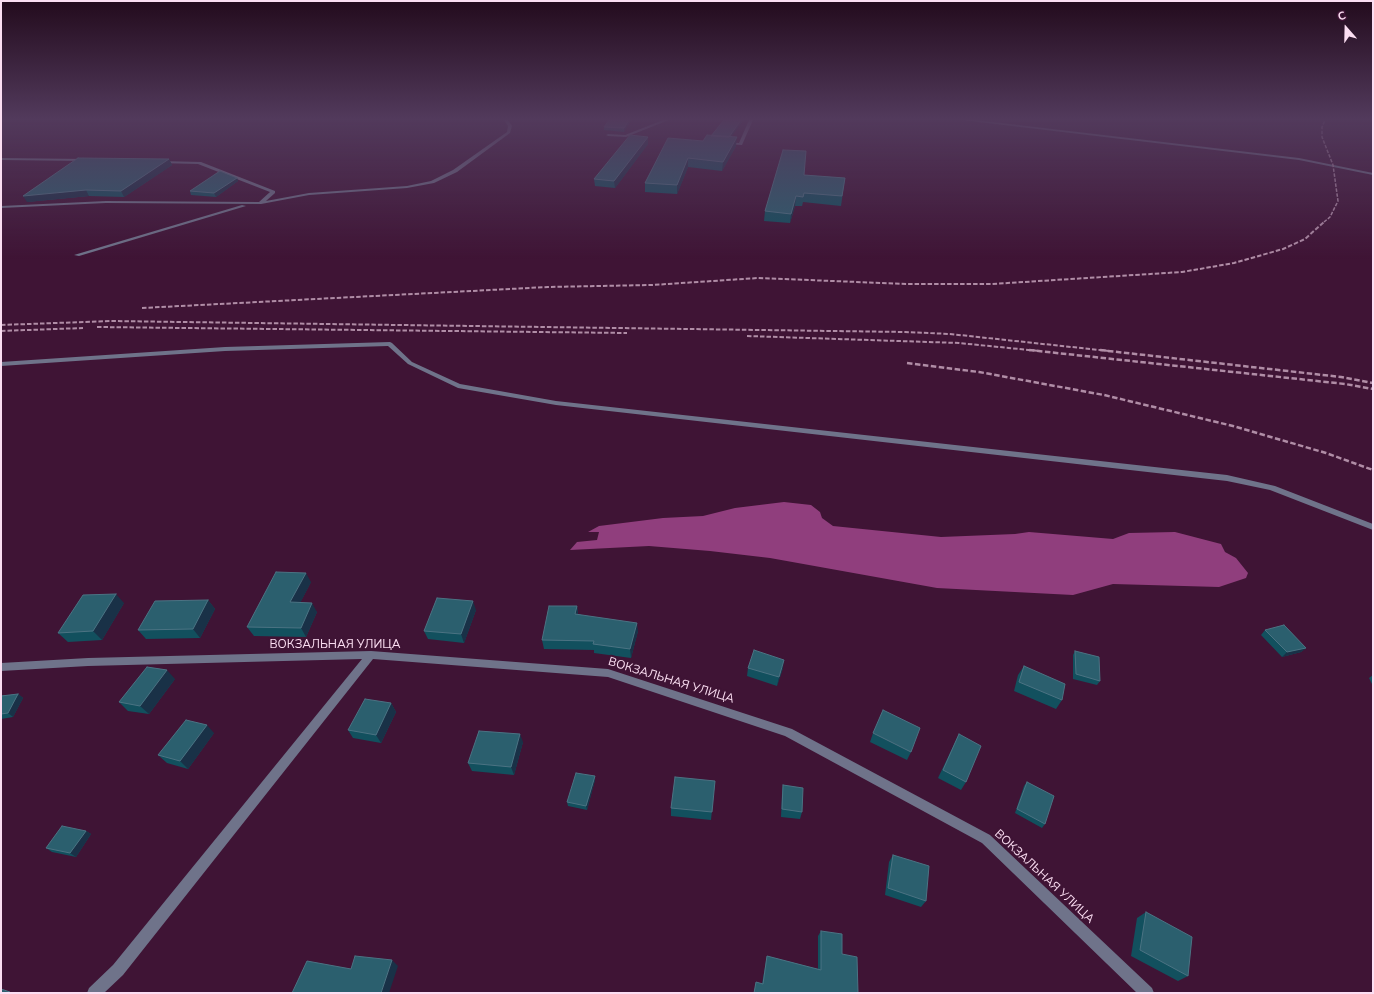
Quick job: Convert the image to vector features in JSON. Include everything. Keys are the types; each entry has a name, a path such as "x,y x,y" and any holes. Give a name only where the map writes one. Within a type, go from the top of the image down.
{"street":[{"path":"1,207 106,202 260,203 274,192 208,166"},
{"path":"77,255 236,208 309,194 407,187 432,182 461,166"},
{"path":"1335,166 1373,174"},
{"path":"1,364 225,349 390,344 410,363 458,386 556,403 1227,478 1272,488 1373,527"},
{"path":"94,993 123,964 371,656"},
{"name":"ВОКЗАЛЬНАЯ УЛИЦА","path":"1,667 88,662 371,656 608,673 788,732 986,839 1147,993"}],"shaded area":[{"path":"784,502 811,505 820,512 822,518 833,526 941,537 1015,534 1029,532 1113,539 1129,533 1175,532 1221,544 1225,552 1236,558 1248,573 1246,578 1219,587 1113,584 1073,595 937,588 770,558 710,551 649,546 570,550 577,542 597,540 599,532 588,532 599,526 663,518 703,516 735,508"}],"building":[{"path":"66,166 158,166 121,191 86,190 23,196"},
{"path":"604,166 625,166 614,181 594,179"},
{"path":"653,166 685,166 677,185 645,183"},
{"path":"778,166 805,166 804,175 845,178 842,196 804,193 803,197 796,196 791,214 765,211"},
{"path":"220,171 237,178 214,193 190,191"},
{"path":"276,572 306,573 290,602 312,603 301,628 247,627"},
{"path":"116,594 93,631 58,633 83,595"},
{"path":"437,598 473,601 461,634 424,631"},
{"path":"208,600 193,629 138,630 155,601"},
{"path":"549,606 577,606 575,614 637,623 630,649 593,644 594,641 542,640"},
{"path":"1284,625 1306,648 1287,652 1265,630"},
{"path":"754,650 784,660 779,677 748,668"},
{"path":"1075,651 1099,657 1100,681 1076,674"},
{"path":"1024,666 1065,684 1062,700 1019,682"},
{"path":"147,667 167,670 140,706 119,702"},
{"path":"18,694 8,713 1,714 1,696"},
{"path":"365,699 391,703 376,735 348,730"},
{"path":"883,710 920,728 911,752 873,733"},
{"path":"186,720 207,725 180,761 158,755"},
{"path":"479,731 520,734 511,767 468,763"},
{"path":"959,734 981,746 966,782 943,770"},
{"path":"576,773 595,776 586,806 567,802"},
{"path":"675,777 715,781 712,812 671,808"},
{"path":"1027,782 1054,796 1045,824 1017,809"},
{"path":"783,785 803,788 802,812 782,809"},
{"path":"62,826 86,831 70,853 46,848"},
{"path":"893,855 929,866 926,901 888,888"},
{"path":"1146,912 1192,937 1188,976 1140,950"},
{"path":"821,931 842,934 842,954 857,957 858,993 754,993 756,982 763,984 767,956 821,970"},
{"path":"355,956 392,960 381,993 292,993 307,961 351,969"},
{"path":"1,989 10,992 10,993 1,993"}],"railway":[{"path":"1324,222 1330,217 1338,201 1333,166"},
{"path":"142,308 548,287 652,285 758,278 907,284 992,284 1182,272 1234,263 1283,249 1305,239 1325,221"},
{"path":"1,325 111,321 905,332 950,334 1107,351"},
{"path":"97,327 627,333"},
{"path":"1,331 83,328"},
{"path":"747,336 959,343 1029,350"},
{"path":"1029,350 1039,351"},
{"path":"1029,350 1345,384 1373,389"},
{"path":"1100,350 1107,351"},
{"path":"1107,351 1341,377 1373,383"},
{"path":"907,363 979,372 1104,395 1233,426 1326,453 1373,470"}]}
